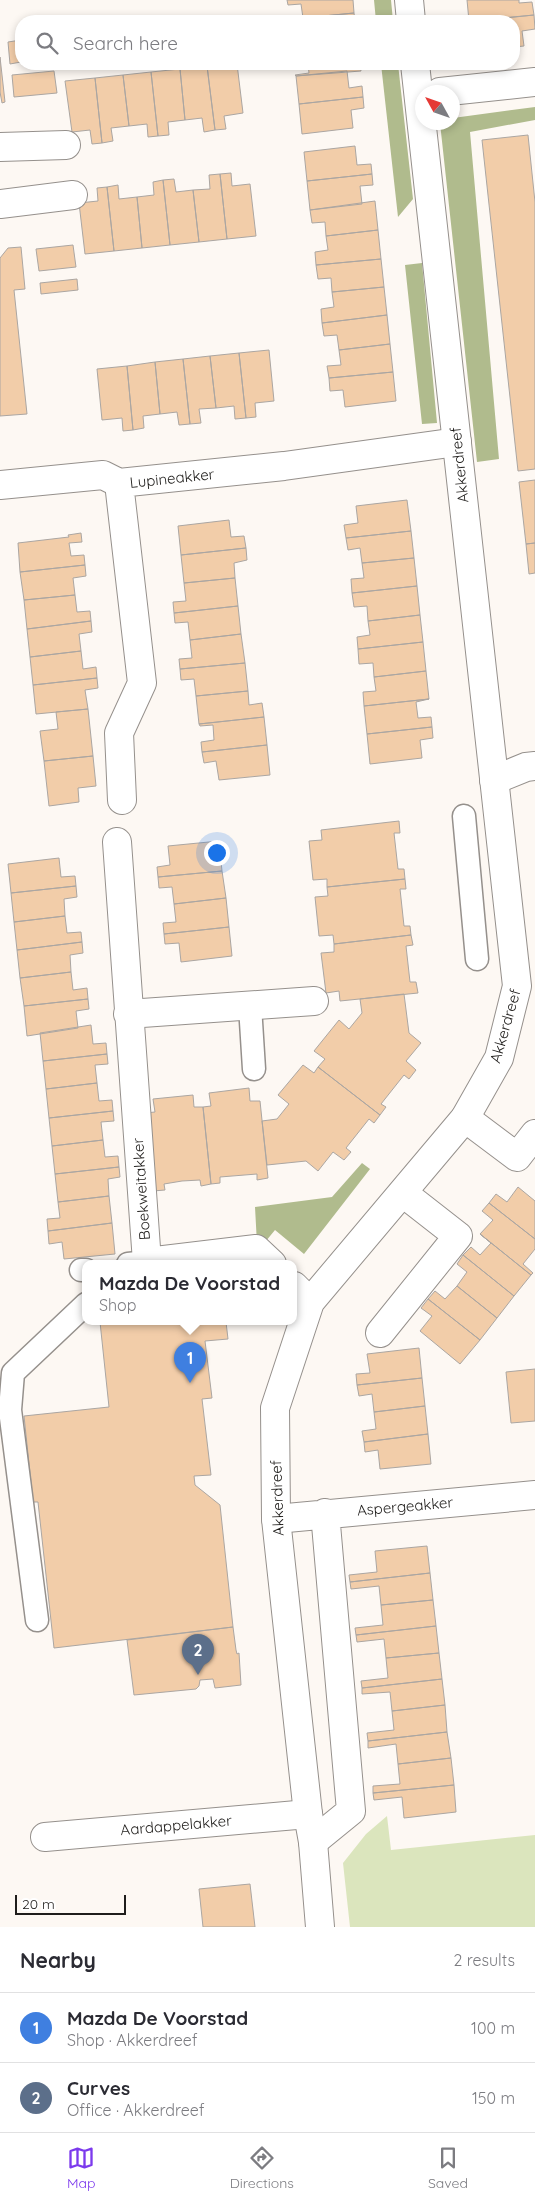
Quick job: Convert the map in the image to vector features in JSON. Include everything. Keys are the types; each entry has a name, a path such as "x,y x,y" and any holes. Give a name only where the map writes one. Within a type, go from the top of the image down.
{"street":[{"path":"409,0 410,15"},
{"name":"Akkerdreef","path":"417,70 423,85"},
{"path":"460,90 535,82"},
{"name":"Akkerdreef","path":"297,1315 302,1294 404,1193 465,1118 499,1058 517,986 457,442 430,130"},
{"path":"0,147 66,145"},
{"path":"0,204 73,195"},
{"name":"Lupineakker","path":"122,800 119,733 142,684 119,483 284,466 457,442"},
{"path":"0,485 103,476 119,483"},
{"path":"494,780 526,767 535,766"},
{"name":"Boekweitakker","path":"117,842 128,1014 137,1260"},
{"path":"128,1014 314,1001"},
{"path":"465,1118 517,1157 535,1134"},
{"path":"380,1333 458,1236 404,1193"},
{"name":"Boekweitakker","path":"161,1260 256,1248 268,1260"},
{"name":"Akkerdreef","path":"295,1325 275,1408 276,1520 308,1814 313,1842 320,1927"},
{"name":"Aspergeakker","path":"276,1520 325,1513 535,1495"},
{"path":"313,1842 351,1811 325,1513"},
{"name":"Aardappelakker","path":"45,1837 308,1814"}],"lane":[{"path":"464,816 476,959"},
{"path":"469,872 504,867"},
{"path":"250,1006 254,1069"},
{"path":"37,1620 10,1410 13,1373 82,1308"}],"green space":[{"path":"374,0 391,0 392,15 375,15"},
{"path":"382,70 399,70 413,199 398,217"},
{"path":"535,107 535,120 470,132 499,459 477,462 441,130 460,130 460,117"},
{"path":"422,263 437,423 422,424 405,265"},
{"path":"362,1163 370,1169 304,1254 275,1230 261,1247 257,1244 255,1207 332,1197"},
{"path":"387,1816 391,1850 535,1835 535,1927 350,1927 343,1863 366,1834"}],"building":[{"path":"287,0 353,0 354,13 303,15 301,4 288,5"},
{"path":"467,0 519,0 519,3 532,2 534,15 520,16 468,15"},
{"path":"354,13 354,15 334,15"},
{"path":"534,15 535,29 522,31 524,46 520,46 520,16"},
{"path":"15,41 15,63 10,64 8,42"},
{"path":"0,57 5,102 2,103 0,92"},
{"path":"180,70 208,70 215,130 204,132 202,118 185,120"},
{"path":"180,70 185,120 168,122 169,135 158,136 151,72"},
{"path":"208,70 238,70 243,113 224,116 226,129 215,130"},
{"path":"309,70 361,71 295,75 309,73"},
{"path":"54,71 57,93 14,97 12,75"},
{"path":"347,71 349,88 362,86 363,97 299,104 296,76"},
{"path":"151,72 158,136 148,137 147,124 129,126 123,75"},
{"path":"123,75 129,126 111,128 113,141 102,143 95,78"},
{"path":"95,78 102,143 92,144 90,130 72,132 65,81"},
{"path":"363,97 364,108 351,110 353,128 302,134 299,104"},
{"path":"528,135 535,202 535,469 518,471 482,140"},
{"path":"355,146 357,165 371,164 372,174 307,181 304,152"},
{"path":"231,173 232,186 250,184 256,236 227,239 220,174"},
{"path":"220,174 227,239 199,242 193,190 210,189 209,175"},
{"path":"372,174 373,185 360,186 362,204 310,210 307,181"},
{"path":"174,179 176,192 193,190 199,242 170,245 163,180"},
{"path":"163,180 170,245 142,248 137,197 154,195 153,182"},
{"path":"118,185 119,199 137,197 142,248 114,251 107,187"},
{"path":"107,187 114,251 85,254 79,203 98,201 97,188"},
{"path":"375,201 378,230 326,236 325,222 312,223 310,210"},
{"path":"378,230 381,259 316,265 315,252 328,250 326,236"},
{"path":"73,245 76,267 39,271 36,249"},
{"path":"21,247 25,289 14,290 27,414 0,416 0,258 8,248"},
{"path":"381,259 384,287 332,292 331,278 318,279 316,265"},
{"path":"77,279 78,290 41,294 40,283"},
{"path":"384,287 387,315 322,323 321,309 334,307 332,292"},
{"path":"387,315 390,344 339,350 337,335 324,336 322,323"},
{"path":"390,344 393,372 329,378 327,366 341,365 339,350"},
{"path":"269,350 274,401 255,403 256,417 246,418 239,353"},
{"path":"239,353 246,418 235,419 234,406 216,408 210,356"},
{"path":"210,356 216,408 199,409 201,423 190,424 183,359"},
{"path":"183,359 190,424 179,425 177,412 160,414 155,362"},
{"path":"155,362 160,414 143,416 144,428 133,430 127,366"},
{"path":"127,366 133,430 123,431 122,418 102,420 97,369"},
{"path":"393,372 396,401 345,407 343,390 330,391 329,378"},
{"path":"535,480 535,543 526,544 519,482"},
{"path":"407,500 411,531 346,538 344,525 358,523 356,506"},
{"path":"229,520 231,537 244,536 246,548 181,555 178,526"},
{"path":"411,531 414,558 362,563 360,548 348,550 346,538"},
{"path":"81,533 82,542 69,543 71,556 84,555 85,565 20,572 18,543 69,537 68,535"},
{"path":"535,543 535,573 529,574 526,544"},
{"path":"246,548 247,560 234,563 235,578 184,583 181,555"},
{"path":"414,558 417,586 352,593 351,579 364,578 362,563"},
{"path":"85,565 86,576 73,578 75,595 24,600 20,572"},
{"path":"235,578 238,606 174,613 173,602 186,601 184,583"},
{"path":"417,586 420,615 368,621 367,606 354,607 352,593"},
{"path":"75,595 77,612 90,611 91,621 27,629 24,600"},
{"path":"238,606 241,634 190,640 188,622 175,623 174,613"},
{"path":"420,615 423,642 358,649 357,637 370,635 368,621"},
{"path":"91,621 92,632 79,634 81,651 30,657 27,629"},
{"path":"241,634 245,663 180,669 179,659 192,658 190,640"},
{"path":"423,642 426,671 374,677 373,663 359,664 358,649"},
{"path":"81,651 83,669 96,667 97,678 33,685 30,657"},
{"path":"245,663 248,691 196,696 194,679 181,680 180,669"},
{"path":"426,671 429,699 364,706 363,692 376,691 374,677"},
{"path":"97,678 98,688 85,690 88,709 36,714 33,685"},
{"path":"248,691 249,705 262,703 264,717 199,724 196,696"},
{"path":"429,699 416,702 418,718 431,717 432,727 367,734 364,706"},
{"path":"88,709 93,756 44,761 40,731 58,729 56,712"},
{"path":"264,717 267,745 202,752 201,742 214,740 213,725 200,726 199,724"},
{"path":"432,727 433,738 420,740 422,758 370,764 367,734"},
{"path":"267,745 270,775 219,780 216,761 204,763 202,752"},
{"path":"93,756 96,786 78,788 79,802 49,806 44,761"},
{"path":"399,821 400,833 394,833 398,869 404,869 405,879 327,887 327,879 313,880 309,841 322,840 321,830"},
{"path":"219,841 222,871 158,877 157,867 170,865 168,846"},
{"path":"59,858 61,877 75,876 76,886 11,893 8,864"},
{"path":"222,871 226,898 174,904 172,887 159,888 158,877"},
{"path":"405,879 406,889 400,889 404,926 410,926 411,935 334,944 333,935 319,936 315,897 328,896 327,887"},
{"path":"76,886 77,897 64,899 65,916 14,922 11,893"},
{"path":"226,898 229,927 164,934 163,923 176,922 174,904"},
{"path":"65,916 67,933 81,932 82,942 17,950 14,922"},
{"path":"229,927 232,956 181,962 179,943 165,944 164,934"},
{"path":"411,935 413,945 406,946 410,982 416,982 418,993 340,1001 339,991 326,993 321,953 334,952 334,944"},
{"path":"82,942 83,953 70,955 71,972 20,978 17,950"},
{"path":"71,972 73,990 87,988 88,999 24,1006 20,978"},
{"path":"404,994 409,1033 421,1043 406,1061 416,1070 409,1079 404,1075 381,1104 386,1107 380,1115 318,1067 325,1059 314,1051 339,1020 349,1029 362,1013 360,999"},
{"path":"88,999 89,1009 76,1011 78,1028 27,1036 24,1006"},
{"path":"91,1025 93,1044 106,1043 107,1054 43,1061 40,1033"},
{"path":"107,1054 108,1064 95,1065 97,1083 46,1089 43,1061"},
{"path":"303,1065 314,1073 318,1067 380,1115 374,1123 369,1119 346,1148 351,1152 344,1160 333,1152 318,1171 306,1161 267,1165 262,1121 277,1119 289,1104 278,1095"},
{"path":"97,1083 99,1101 112,1100 113,1111 49,1118 46,1089"},
{"path":"249,1088 250,1101 260,1101 268,1178 257,1180 257,1174 220,1177 220,1183 211,1184 203,1107 211,1106 209,1093"},
{"path":"193,1095 194,1107 203,1107 211,1184 201,1186 200,1180 182,1181 164,1184 165,1190 153,1191 145,1113 155,1112 153,1099"},
{"path":"113,1111 114,1121 101,1122 103,1140 52,1146 49,1118"},
{"path":"103,1140 105,1157 118,1156 119,1167 55,1174 52,1146"},
{"path":"119,1167 120,1177 108,1179 109,1196 58,1202 55,1174"},
{"path":"518,1187 535,1201 535,1239 489,1203 496,1194 507,1202"},
{"path":"109,1196 112,1223 48,1231 47,1219 60,1218 58,1202"},
{"path":"489,1203 535,1239 535,1249 523,1264 533,1273 531,1275 480,1234 493,1220 482,1211"},
{"path":"112,1223 115,1254 64,1259 62,1242 49,1244 48,1231"},
{"path":"480,1234 531,1275 514,1296 463,1255 471,1247 480,1255 491,1243"},
{"path":"463,1255 514,1296 497,1318 457,1286 467,1272 457,1264"},
{"path":"457,1286 497,1318 480,1340 428,1299 435,1291 445,1299"},
{"path":"428,1299 480,1340 460,1364 420,1331 432,1316 421,1308"},
{"path":"100,1325 226,1325 228,1339 205,1341 212,1398 202,1399 211,1475 194,1476 195,1485 220,1505 233,1627 54,1648 38,1502 33,1502 24,1416 109,1407"},
{"path":"419,1348 422,1378 357,1385 356,1374 370,1373 367,1354"},
{"path":"535,1369 535,1421 511,1423 506,1372"},
{"path":"422,1378 425,1406 374,1412 372,1394 359,1396 357,1385"},
{"path":"425,1406 428,1434 364,1442 362,1431 376,1429 374,1412"},
{"path":"428,1434 431,1464 380,1469 378,1450 365,1452 364,1442"},
{"path":"427,1546 430,1573 350,1582 349,1575 377,1572 375,1551"},
{"path":"430,1573 433,1600 381,1605 379,1586 351,1589 350,1582"},
{"path":"433,1600 436,1626 356,1635 355,1628 383,1625 381,1605"},
{"path":"436,1626 439,1653 386,1658 384,1639 357,1642 356,1635"},
{"path":"233,1627 236,1650 237,1654 239,1653 241,1685 215,1688 213,1679 200,1680 199,1686 196,1689 134,1695 127,1640"},
{"path":"439,1653 442,1679 362,1688 361,1681 388,1678 386,1658"},
{"path":"442,1679 445,1705 392,1711 390,1692 362,1694 362,1688"},
{"path":"445,1705 447,1732 368,1741 367,1733 394,1730 392,1711"},
{"path":"447,1732 451,1758 398,1764 396,1744 368,1748 368,1741"},
{"path":"451,1758 454,1785 373,1793 373,1786 400,1784 398,1764"},
{"path":"454,1785 456,1812 404,1818 402,1797 374,1800 373,1793"},
{"path":"250,1884 255,1927 203,1927 199,1889"}],"place":[{"name":"Mazda De Voorstad","path":"190,1383"},
{"name":"Curves","path":"198,1675"}]}
